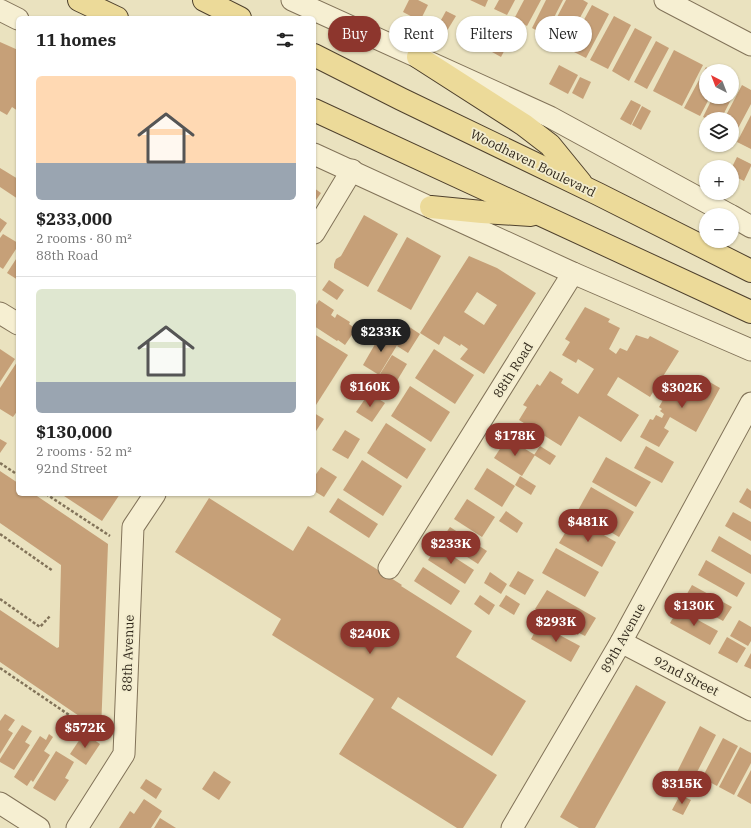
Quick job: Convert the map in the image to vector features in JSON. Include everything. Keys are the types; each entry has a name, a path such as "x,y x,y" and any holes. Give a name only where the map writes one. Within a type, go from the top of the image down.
{"main road":[{"path":"79,0 113,16"},
{"path":"204,0 236,16"},
{"name":"Woodhaven Boulevard","path":"316,56 751,271"},
{"path":"418,57 505,112 540,137 550,145 586,189"},
{"path":"316,111 751,312"},
{"path":"431,207 545,216"}],"street":[{"path":"292,0 550,117 716,208"},
{"path":"665,0 751,45"},
{"path":"0,10 16,18"},
{"path":"316,155 352,170 573,273 751,350"},
{"path":"316,230 352,170"},
{"path":"739,220 751,227"},
{"name":"88th Road","path":"389,568 573,273"},
{"path":"0,313 16,323"},
{"name":"89th Avenue","path":"512,828 622,642 751,404"},
{"name":"88th Avenue","path":"77,828 124,754 133,527 154,496"},
{"name":"92nd Street","path":"622,642 751,710"},
{"path":"0,803 39,828"}],"path":[{"path":"0,463 16,474"},
{"path":"49,496 110,536"},
{"path":"0,534 53,571"},
{"path":"0,599 40,627 50,616"},
{"path":"0,668 105,739"}],"building":[{"path":"409,0 418,0 428,5 422,16 411,16 403,12"},
{"path":"470,0 488,0 485,7"},
{"path":"499,0 515,0 507,15 494,9"},
{"path":"524,0 541,0 527,26 527,16 516,16"},
{"path":"546,0 563,0 555,16 538,16"},
{"path":"566,0 583,0 588,3 581,16 558,16"},
{"path":"592,5 609,14 592,47 592,16 586,16"},
{"path":"446,11 456,16 448,29 448,16 443,16"},
{"path":"614,16 631,25 608,69 590,60"},
{"path":"535,22 535,30 532,28"},
{"path":"635,28 652,37 629,81 612,71"},
{"path":"656,41 669,48 647,89 634,82"},
{"path":"0,42 16,49 16,110 12,107 7,115 0,111"},
{"path":"674,50 701,64 699,64 699,73 682,106 653,91"},
{"path":"492,52 504,52 501,57"},
{"path":"574,52 589,52 586,58"},
{"path":"559,65 578,75 568,94 549,84"},
{"path":"580,77 591,82 583,99 572,93"},
{"path":"699,80 699,104 706,104 702,112 699,112 699,116 684,108"},
{"path":"742,85 751,90 751,104 739,126 739,112 728,112 732,104 739,104 739,91"},
{"path":"631,100 641,105 631,125 620,119"},
{"path":"710,104 729,104 725,112 706,112"},
{"path":"642,106 651,111 641,130 632,125"},
{"path":"751,115 751,149 739,143 739,138"},
{"path":"737,157 751,164 744,181 739,178 739,160 736,160"},
{"path":"0,168 16,178 16,198 0,187"},
{"path":"316,189 321,193 316,200"},
{"path":"364,215 398,234 368,287 334,268 336,259 341,256"},
{"path":"0,218 7,223 0,233"},
{"path":"3,234 16,242 16,249 3,269 0,267 0,238"},
{"path":"407,237 441,256 411,310 377,291"},
{"path":"469,256 497,268 536,293 484,374 460,359 468,349 461,344 460,346 444,336 439,345 420,333","holes":["477,292 497,305 484,325 464,312"]},
{"path":"16,259 16,279 7,273"},
{"path":"329,280 344,290 337,300 322,290"},
{"path":"319,300 334,310 331,315 335,318 337,314 350,322 349,324 356,329 345,345 316,327 316,305"},
{"path":"585,307 610,319 608,322 620,328 609,349 616,354 620,348 627,351 636,335 648,339 650,336 679,351 650,397 618,377 607,395 639,415 621,442 579,416 561,446 519,420 527,407 523,405 537,384 540,386 550,371 563,379 561,383 578,394 594,369 578,359 576,363 562,355 570,342 565,339"},
{"path":"399,320 420,334 408,353 397,346 400,341 390,335"},
{"path":"382,332 399,342 379,375 363,365"},
{"path":"316,335 348,355 316,405"},
{"path":"0,349 15,359 0,382"},
{"path":"434,349 474,375 455,404 415,378"},
{"path":"392,355 407,364 395,384 380,374"},
{"path":"16,364 16,413 13,417 0,409 0,388"},
{"path":"680,377 695,386 701,377 720,388 696,432 670,417 664,428 669,431 659,447 640,437 650,419 653,420 656,415 662,418 664,414 660,411 662,409 659,407 667,393 670,395"},
{"path":"410,386 450,412 431,442 391,416"},
{"path":"369,393 385,403 372,422 356,412"},
{"path":"316,414 324,419 316,431"},
{"path":"386,423 426,449 407,479 367,453"},
{"path":"345,430 360,439 348,459 332,450"},
{"path":"507,438 535,455 522,476 494,458"},
{"path":"0,439 7,443 0,453"},
{"path":"540,446 556,456 550,465 534,455"},
{"path":"646,446 674,462 662,483 634,468"},
{"path":"606,457 651,482 636,507 592,482"},
{"path":"362,460 402,486 383,516 343,490"},
{"path":"321,467 337,477 324,497 316,492 316,474"},
{"path":"487,468 515,486 502,507 474,489"},
{"path":"0,471 16,482 16,496 37,496 108,544 101,731 0,662 0,610 57,648 59,647 61,565 0,523"},
{"path":"520,476 536,486 531,495 515,485"},
{"path":"591,487 634,512 619,537 577,512"},
{"path":"747,488 751,491 751,509 739,502"},
{"path":"64,496 119,496 102,521"},
{"path":"209,498 293,551 308,526 402,585 401,586 472,631 456,657 526,701 492,756 398,697 391,708 497,775 463,828 457,828 339,754 374,699 272,635 281,619 175,552"},
{"path":"338,498 378,524 369,538 329,512"},
{"path":"467,499 495,517 482,537 454,519"},
{"path":"506,511 523,523 517,533 499,521"},
{"path":"733,512 751,522 751,541 725,526"},
{"path":"574,518 616,542 602,567 559,543"},
{"path":"450,527 487,551 478,564 441,540"},
{"path":"719,536 751,555 751,574 711,551"},
{"path":"437,546 474,570 465,584 428,560"},
{"path":"556,548 599,572 585,597 542,573"},
{"path":"706,560 745,583 737,597 698,575"},
{"path":"423,567 460,591 451,605 414,581"},
{"path":"518,571 534,580 525,595 509,586"},
{"path":"490,572 507,584 501,594 484,583"},
{"path":"692,585 732,607 723,621 684,599"},
{"path":"547,590 596,618 585,636 579,633 578,635 535,609"},
{"path":"480,595 495,605 489,615 474,604"},
{"path":"506,595 520,604 514,615 499,606"},
{"path":"678,609 718,631 710,645 670,623"},
{"path":"739,620 751,627 751,641 748,646 730,636"},
{"path":"539,624 580,646 571,662 531,639"},
{"path":"727,637 746,648 737,663 718,653"},
{"path":"751,653 751,669 744,666"},
{"path":"636,685 666,702 595,828 579,828 560,817"},
{"path":"5,714 15,720 8,730 13,733 0,754 0,721"},
{"path":"22,725 32,731 25,742 30,745 14,770 0,762 0,759"},
{"path":"700,726 716,735 695,776 686,772 684,775 677,772"},
{"path":"84,733 100,744 86,765 70,754"},
{"path":"49,734 53,737 44,751 50,755 33,782 31,780 27,786 14,777 40,736 46,740"},
{"path":"723,738 738,746 717,786 702,778"},
{"path":"740,747 751,753 751,763 734,795 719,787"},
{"path":"56,751 74,762 65,778 69,780 55,801 33,788"},
{"path":"751,770 751,804 737,796"},
{"path":"214,771 231,782 219,800 202,789"},
{"path":"146,779 162,789 156,799 140,788"},
{"path":"680,795 691,800 683,815 672,810"},
{"path":"144,799 162,811 151,828 119,828 130,811 134,814"},
{"path":"160,818 176,828 154,828"}]}
